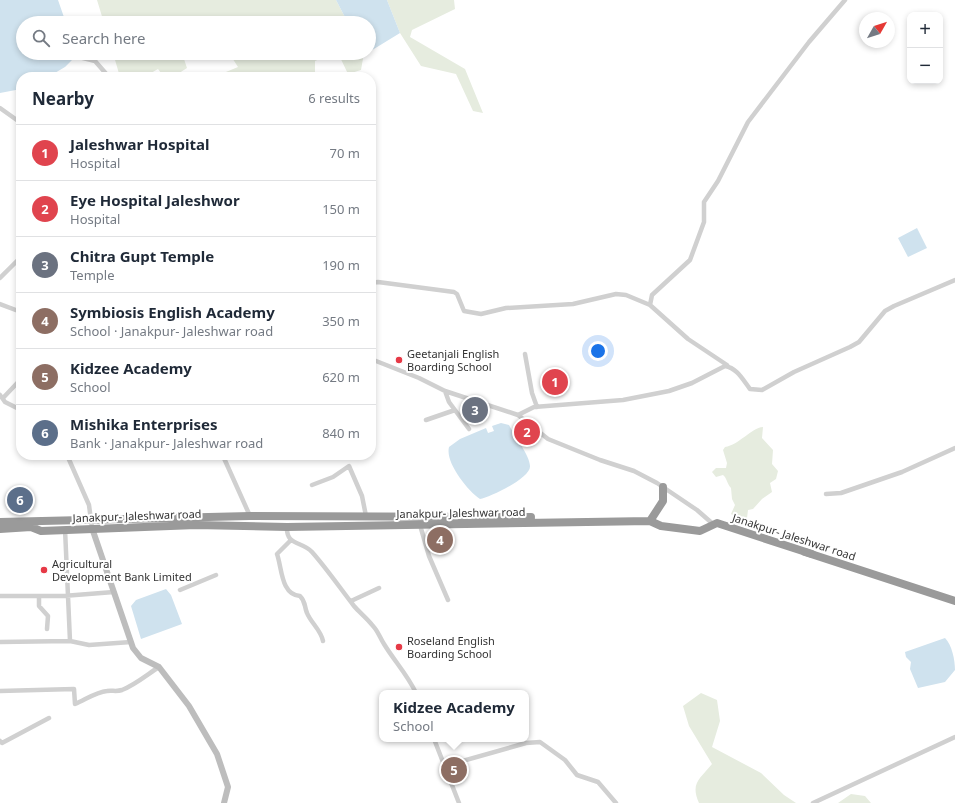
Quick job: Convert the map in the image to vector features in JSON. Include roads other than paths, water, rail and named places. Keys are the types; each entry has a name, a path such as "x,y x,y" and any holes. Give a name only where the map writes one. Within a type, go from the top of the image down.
{"highway":[{"path":"650,521 663,501 663,487"},
{"path":"0,522 92,524 250,516 588,516 598,521"},
{"name":"Janakpur- Jaleshwar road","path":"0,529 31,527 42,531 65,529 92,524 287,527 650,521 661,526 700,531 717,523 955,600"},
{"name":"Janakpur- Jaleshwar road","path":"906,585 809,553 955,600"}],"street":[{"path":"650,305 652,295 690,260 704,222 704,202 718,181 748,122 809,42 845,0"},
{"path":"91,60 95,61 105,72"},
{"path":"0,108 16,119"},
{"path":"0,278 16,262"},
{"path":"376,282 454,292 457,294 464,311 481,314 506,308 573,304 616,294 626,295 650,305 688,339 719,362 729,366 739,374 750,388 762,390 794,372 859,342 880,315 894,306 955,280"},
{"path":"0,304 16,310"},
{"path":"525,354 532,393 537,407"},
{"path":"376,361 419,378 445,391 518,415 548,439 600,460 634,471 663,487 697,510 713,524"},
{"path":"518,415 537,407 623,400 669,391 692,383 725,366 729,366"},
{"path":"16,383 1,396 5,402 16,408"},
{"path":"445,391 449,402 469,429"},
{"path":"426,420 455,410"},
{"path":"826,494 841,493 902,472 955,448"},
{"path":"69,460 89,505 92,524 133,648 141,658 159,667 189,706 217,754 228,787 224,803"},
{"path":"222,460 250,516"},
{"path":"312,485 333,477 349,466 362,496 366,516"},
{"path":"420,525 428,556 448,600"},
{"path":"287,527 287,534 291,540 312,551 351,601 375,628 383,644 405,672 414,690"},
{"path":"65,529 70,641"},
{"path":"291,540 277,554 286,587 289,592 300,596 305,600 307,612 322,636 323,641"},
{"path":"180,590 216,575"},
{"path":"351,601 379,588"},
{"path":"0,596 68,596 114,592"},
{"path":"39,597 39,606 48,616 47,629"},
{"path":"0,642 70,641 89,645 131,642"},
{"path":"0,691 74,689 75,704 107,690 114,692 124,689 159,667"},
{"path":"1,743 49,718"},
{"path":"813,803 955,737"},
{"path":"435,742 459,803"},
{"path":"445,766 518,745 540,742 565,760 576,775 598,782 616,803"}],"water":[{"path":"0,0 58,0 64,16 16,16 16,60 72,60 65,67 56,72 16,72 16,90 0,93"},
{"path":"336,0 387,0 400,33 376,48 376,16 344,16"},
{"path":"917,228 927,248 908,257 898,238"},
{"path":"501,423 509,425 525,451 530,466 529,471 509,486 492,495 480,499 463,483 458,475 450,460 449,447 460,439 486,428 488,433 494,431 492,426"},
{"path":"166,589 171,595 182,624 141,639 131,606 136,600"},
{"path":"945,638 953,653 955,670 945,682 918,688 910,669 911,662 906,657 905,652"}],"place":[{"name":"Geetanjali English Boarding School","path":"399,360"},
{"name":"Jaleshwar Hospital","path":"555,382"},
{"name":"Chitra Gupt Temple","path":"475,410"},
{"name":"Eye Hospital Jaleshwor","path":"527,432"},
{"name":"Mishika Enterprises","path":"20,500"},
{"name":"Symbiosis English Academy","path":"440,540"},
{"name":"Agricultural Development Bank Limited","path":"44,570"},
{"name":"Roseland English Boarding School","path":"399,647"},
{"name":"Kidzee Academy","path":"454,770"}]}
